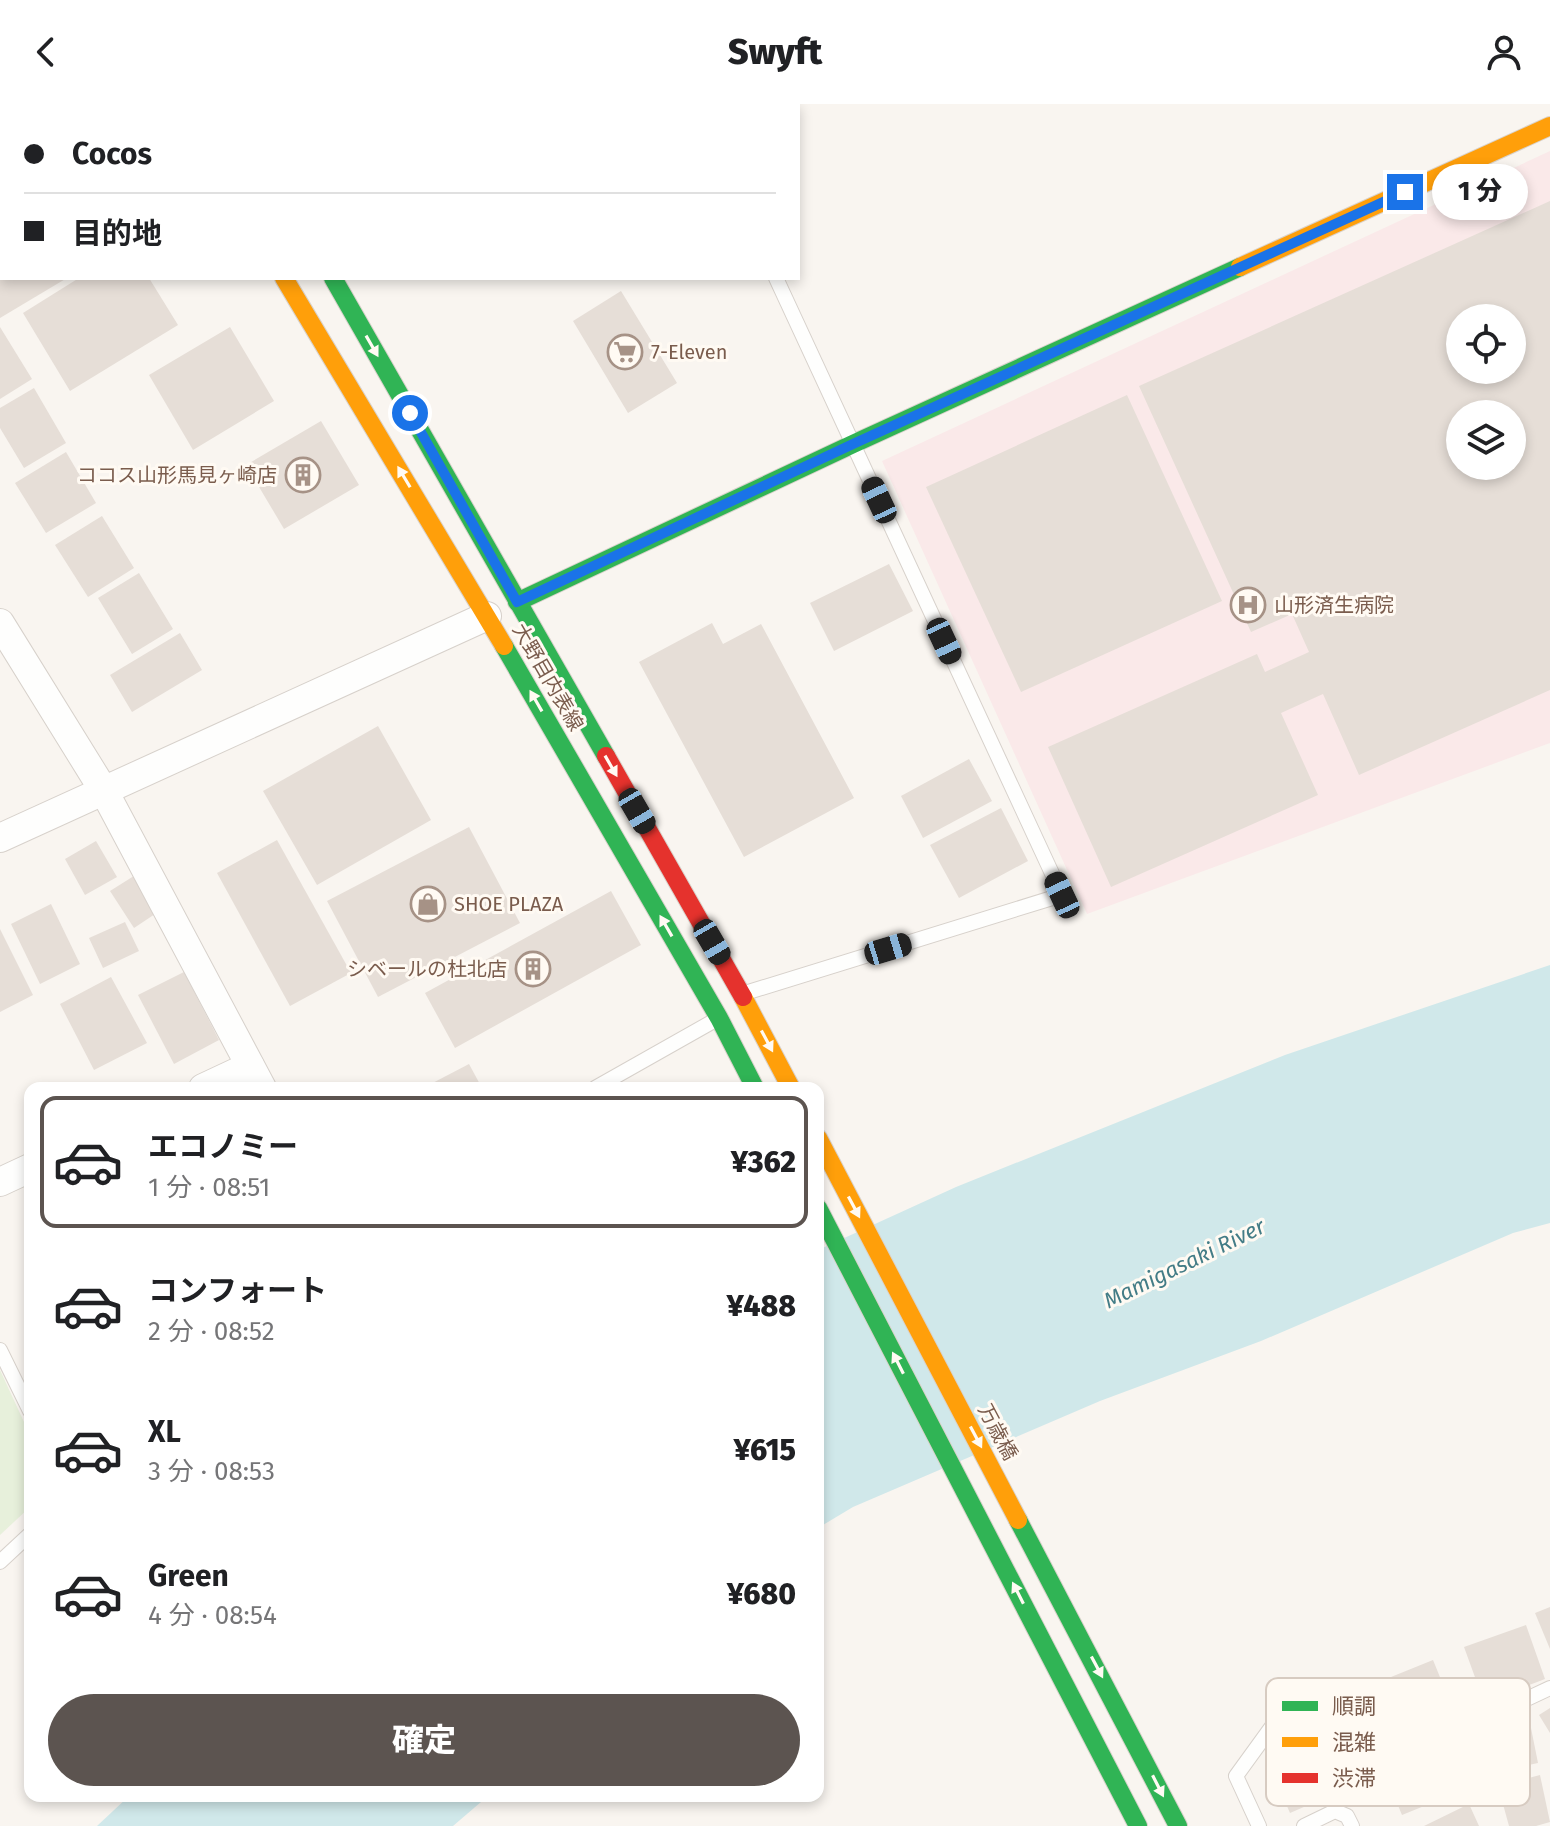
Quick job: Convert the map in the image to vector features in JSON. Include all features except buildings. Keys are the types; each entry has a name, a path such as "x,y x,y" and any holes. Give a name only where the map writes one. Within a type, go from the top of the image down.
{"main road":[{"path":"517,602 853,444 1550,126"},
{"name":"大野目内表線","path":"285,280 487,616 719,1018"},
{"name":"大野目内表線","path":"334,280 742,994"},
{"path":"742,994 788,1082"},
{"path":"719,1018 752,1082"},
{"name":"万歳橋","path":"824,1149 1178,1826"},
{"path":"824,1220 1138,1826"}],"street":[{"path":"0,838 487,616"},
{"path":"0,623 104,791 256,1077 232,1082"},
{"path":"0,1182 24,1171"}],"lane":[{"path":"742,994 1062,895 777,280"},
{"path":"606,1082 719,1018"},
{"path":"0,1350 24,1399"},
{"path":"0,1562 24,1540"},
{"path":"1530,1697 1550,1688"},
{"path":"1259,1826 1236,1776 1266,1735"},
{"path":"1304,1826 1335,1811 1347,1816 1352,1826"}],"shaded area":[{"name":"山形済生病院","path":"1550,151 1550,743 1087,914 882,461"}],"green space":[{"path":"0,1370 24,1422 24,1513 0,1535"}],"water":[{"name":"Mamigasaki River","path":"1550,965 1550,1223 1513,1233 1261,1341 1100,1401 853,1507 824,1524 824,1247 956,1187 1285,1055"},
{"path":"123,1802 481,1802 453,1826 97,1826"}],"traffic: fast":[{"path":"517,602 1240,267"},
{"path":"334,280 606,756"},
{"path":"504,646 719,1018 752,1082"},
{"path":"824,1220 1138,1826"},
{"path":"1018,1520 1178,1826"}],"traffic: slow":[{"path":"1240,267 1550,126"},
{"path":"285,280 504,646"},
{"path":"743,997 788,1082"},
{"path":"824,1149 1018,1520"}],"traffic: jam":[{"path":"606,756 743,997"}],"place":[{"name":"7-Eleven","path":"625,352"},
{"name":"ココス山形馬見ヶ崎店","path":"303,475"},
{"name":"山形済生病院","path":"1248,605"},
{"name":"SHOE PLAZA","path":"428,904"},
{"name":"シベールの杜北店","path":"533,969"}],"route":[{"path":"410,413 517,602 853,444 1405,192"}]}
